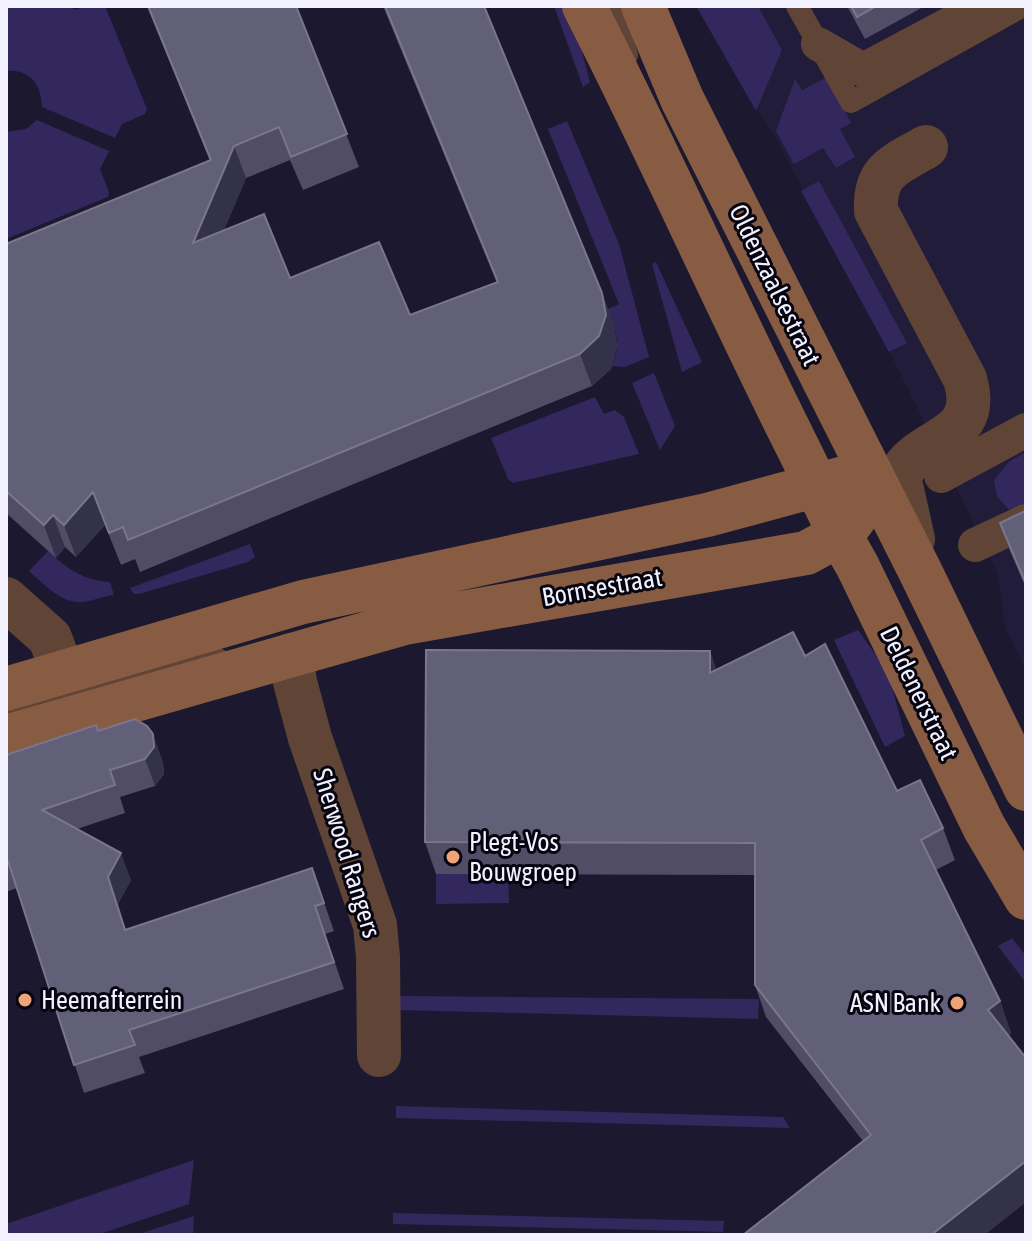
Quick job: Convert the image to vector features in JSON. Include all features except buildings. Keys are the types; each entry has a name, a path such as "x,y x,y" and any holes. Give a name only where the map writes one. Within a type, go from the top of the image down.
{"main road":[{"name":"Oldenzaalsestraat","path":"584,6 766,387 817,486"},
{"name":"Oldenzaalsestraat","path":"632,19 682,99 869,470"},
{"name":"Bornsestraat","path":"6,689 71,693 291,655 404,623 806,553 840,535 856,519 864,500 869,470 707,515 303,602 154,648 71,693 6,737"},
{"name":"Deldenerstraat","path":"869,470 1026,789"},
{"name":"Deldenerstraat","path":"817,486 984,827 1026,898"}],"street":[{"path":"818,44 863,70 983,6"},
{"name":"Bornsestraat","path":"869,470 927,465 956,430 969,407 965,379 876,211 875,192 883,174 926,147"},
{"path":"921,573 899,476 1026,430"},
{"path":"975,545 1026,521"},
{"path":"6,599 50,638 71,693"},
{"name":"Sherwood Rangers","path":"291,655 310,738 375,925 379,1055"}],"lane":[{"name":"Oldenzaalsestraat","path":"612,6 632,19 652,144"},
{"path":"797,6 851,102 1023,6"},
{"name":"Bornsestraat","path":"186,662 303,602"},
{"name":"Bornsestraat","path":"6,712 186,662 291,655"}],"shaded area":[{"path":"6,6 68,6 76,10 85,6 105,6 147,109 145,114 122,124 115,138 42,107 33,80 22,73 6,71"},
{"path":"554,6 570,6 590,82 583,87"},
{"path":"696,6 758,6 782,50 756,111"},
{"path":"698,6 1026,6 1026,671 1005,627 998,574 949,472 889,351 773,133 756,109"},
{"path":"827,77 851,123 840,129 855,157 836,168 823,148 794,164 776,131 795,79 802,90"},
{"path":"37,120 109,151 100,169 108,197 6,239 6,132 26,129"},
{"path":"567,121 619,244 649,357 625,367 612,366 616,338 608,309 619,304 548,129"},
{"path":"819,181 907,343 889,352 801,191"},
{"path":"656,262 702,362 682,372 652,264"},
{"path":"654,373 675,426 660,450 632,383"},
{"path":"595,397 604,414 615,410 624,417 639,454 513,483 508,479 491,438"},
{"path":"1026,452 1026,507 1008,509 997,496 994,480 1010,461"},
{"path":"250,544 255,557 248,562 139,594 134,594 130,588"},
{"path":"48,551 76,572 91,579 110,582 114,595 75,602 53,592 29,571"},
{"path":"858,630 888,672 905,736 885,747 834,640"},
{"path":"436,874 508,874 509,903 436,904"},
{"path":"1012,938 1026,956 1026,983 998,946"},
{"path":"398,997 759,999 758,1019 398,1010"},
{"path":"396,1106 783,1117 790,1128 396,1118"},
{"path":"194,1160 189,1204 97,1235 6,1235 6,1224"},
{"path":"393,1213 724,1221 723,1232 393,1224"},
{"path":"194,1216 193,1235 136,1235"}],"place":[{"name":"Plegt-Vos Bouwgroep","path":"453,857"},
{"name":"Heemafterrein","path":"25,1000"},
{"name":"ASN Bank","path":"957,1003"}]}
